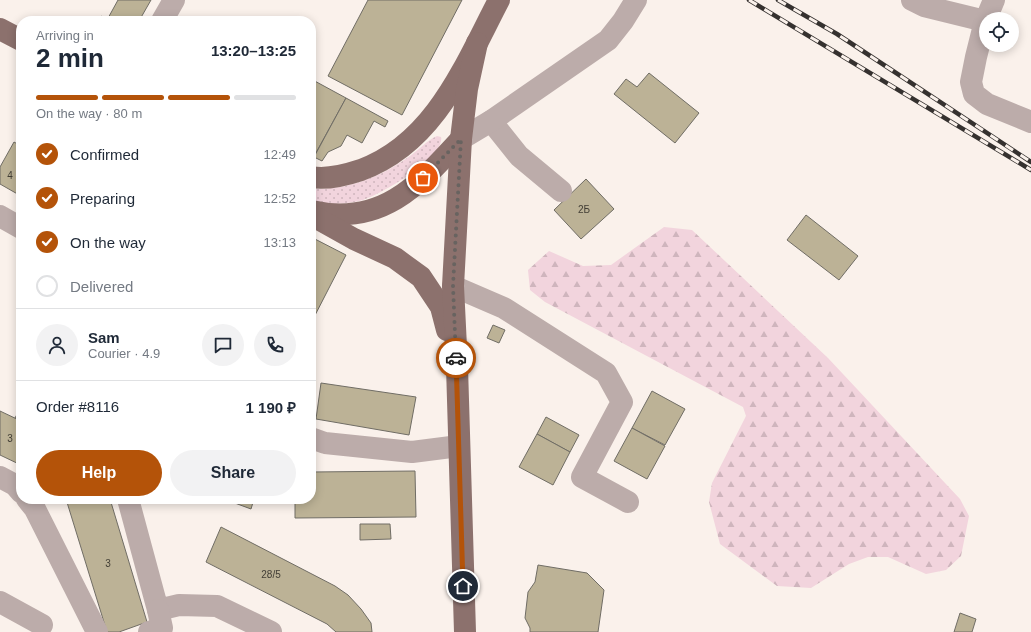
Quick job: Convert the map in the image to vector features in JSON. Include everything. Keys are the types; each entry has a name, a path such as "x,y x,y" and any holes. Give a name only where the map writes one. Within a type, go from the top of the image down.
{"main road":[{"path":"316,178 352,173 372,166 394,154 414,138 433,117 448,96 499,0"},
{"path":"0,29 16,37"},
{"path":"465,632 453,286 461,139 467,89 477,43"},
{"path":"316,212 330,214 359,213 392,201 415,186 461,139"},
{"path":"316,218 354,239 395,258 421,277 441,307 457,367"}],"lane":[{"path":"165,16 174,0"},
{"path":"461,139 491,121 608,40 623,21 636,0"},
{"path":"912,0 924,6 979,18"},
{"path":"989,12 994,0"},
{"path":"979,46 972,82 974,94 987,104 1031,122"},
{"path":"491,121 519,156 561,190"},
{"path":"0,216 16,225"},
{"path":"453,286 504,308 606,373 622,402 582,477 628,502"},
{"path":"316,440 324,443 412,452 459,446"},
{"path":"0,477 16,485"},
{"path":"31,504 35,509 96,632"},
{"path":"129,504 162,628 149,632"},
{"path":"0,602 42,625"},
{"path":"158,610 179,605 217,606 270,632"}],"green space":[{"path":"437,136 441,137 440,145 423,165 383,191 363,200 350,203 331,204 316,202 316,189 349,185 374,177 396,165"},
{"path":"664,227 692,230 828,358 960,499 969,516 961,556 946,570 926,574 888,557 868,557 849,564 811,588 777,586 720,544 709,502 712,483 746,416 743,407 545,302 530,290 528,270 549,251 583,266 611,265"}],"building":[{"path":"118,0 151,0 142,16 109,16"},
{"path":"368,0 462,0 402,115 328,76"},
{"path":"649,73 699,113 675,143 614,94 626,79 637,87"},
{"path":"316,82 346,98 316,153"},
{"path":"346,98 388,121 385,127 374,121 362,143 347,135 341,146 328,152 322,161 316,158 316,153"},
{"path":"14,142 16,143 16,193 0,184 0,167"},
{"path":"586,179 614,209 581,239 554,210"},
{"path":"806,215 858,256 839,280 787,240"},
{"path":"316,240 346,255 316,313"},
{"path":"493,325 505,330 499,343 487,338"},
{"path":"321,383 416,397 409,435 316,419"},
{"path":"652,391 685,409 665,445 632,428"},
{"path":"0,411 16,419 16,463 0,455"},
{"path":"546,417 579,435 570,452 537,434"},
{"path":"632,428 665,446 647,479 614,461"},
{"path":"537,434 570,452 553,485 519,467"},
{"path":"415,471 416,517 295,518 295,504 316,504 316,472"},
{"path":"68,504 112,504 147,622 119,632 107,632"},
{"path":"238,504 252,504 251,509"},
{"path":"360,524 390,524 391,539 360,540"},
{"path":"221,527 335,586 348,595 371,623 372,632 336,632 327,624 206,562"},
{"path":"538,565 587,573 604,590 598,632 530,632 530,628 525,618 528,592 535,582"},
{"path":"960,613 976,619 972,632 954,632"}],"railway":[{"path":"749,0 1031,170"},
{"path":"778,0 837,34 1031,162"}],"way so far":[{"path":"423,178 461,139 453,286 456,358"}],"route":[{"path":"456,358 463,586"}]}
